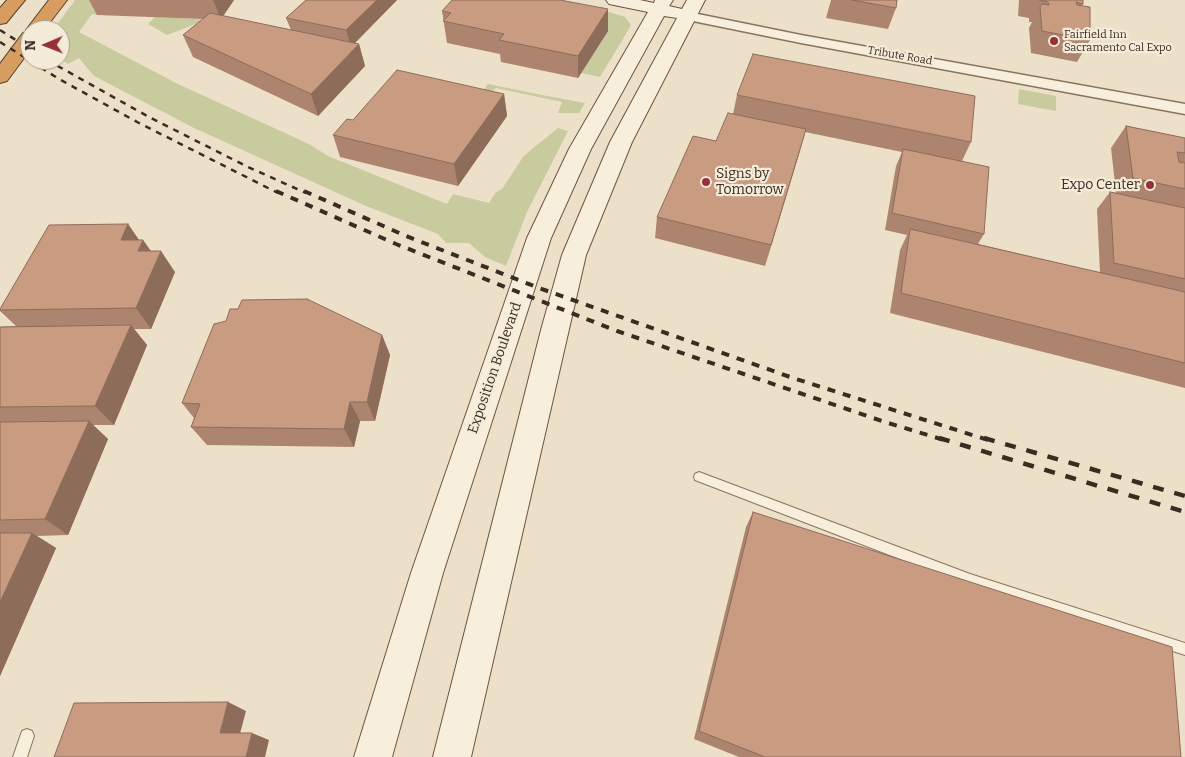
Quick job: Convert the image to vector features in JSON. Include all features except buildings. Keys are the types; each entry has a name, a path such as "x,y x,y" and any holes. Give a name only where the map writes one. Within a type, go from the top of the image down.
{"highway":[{"path":"0,19 16,0"},
{"path":"43,20 58,0"},
{"path":"0,77 20,50"}],"main road":[{"name":"Tribute Road","path":"615,0 677,6"},
{"name":"Exposition Boulevard","path":"374,757 427,573 539,238 580,149 677,6"},
{"path":"452,757 554,330 574,255 677,6"}],"street":[{"name":"Tribute Road","path":"677,6 801,39 1185,109"}],"lane":[{"path":"699,476 970,580 1185,649"},
{"path":"20,757 27,736"}],"green space":[{"path":"75,0 110,0 97,15 92,14 79,32 178,84 309,144 328,156 447,204 453,194 489,203 496,192 502,189 523,157 558,128 568,131 527,212 506,266 485,257 469,243 446,243 438,234 366,206 194,128 94,76 79,58 70,63 70,20 60,20"},
{"path":"606,11 625,17 631,25 600,77 581,73 608,31"},
{"path":"155,17 201,19 198,23 167,35 148,24"},
{"path":"488,84 585,103 579,113 558,113 562,102 496,88 488,95 481,94"},
{"path":"1019,89 1056,96 1056,111 1018,104"}],"railway":[{"path":"0,30 20,43"},
{"path":"0,42 59,79 139,123 278,193"},
{"path":"65,70 149,117 248,167 306,193"},
{"path":"276,191 396,244 617,331 885,422 944,440"},
{"path":"304,191 406,236 539,288 793,378 988,440"},
{"path":"939,438 1185,512"},
{"path":"984,438 1185,496"}],"place":[{"name":"Fairfield Inn Sacramento Cal Expo","path":"1054,41"},
{"name":"Signs by Tomorrow","path":"706,182"},
{"name":"Expo Center","path":"1150,185"}]}
